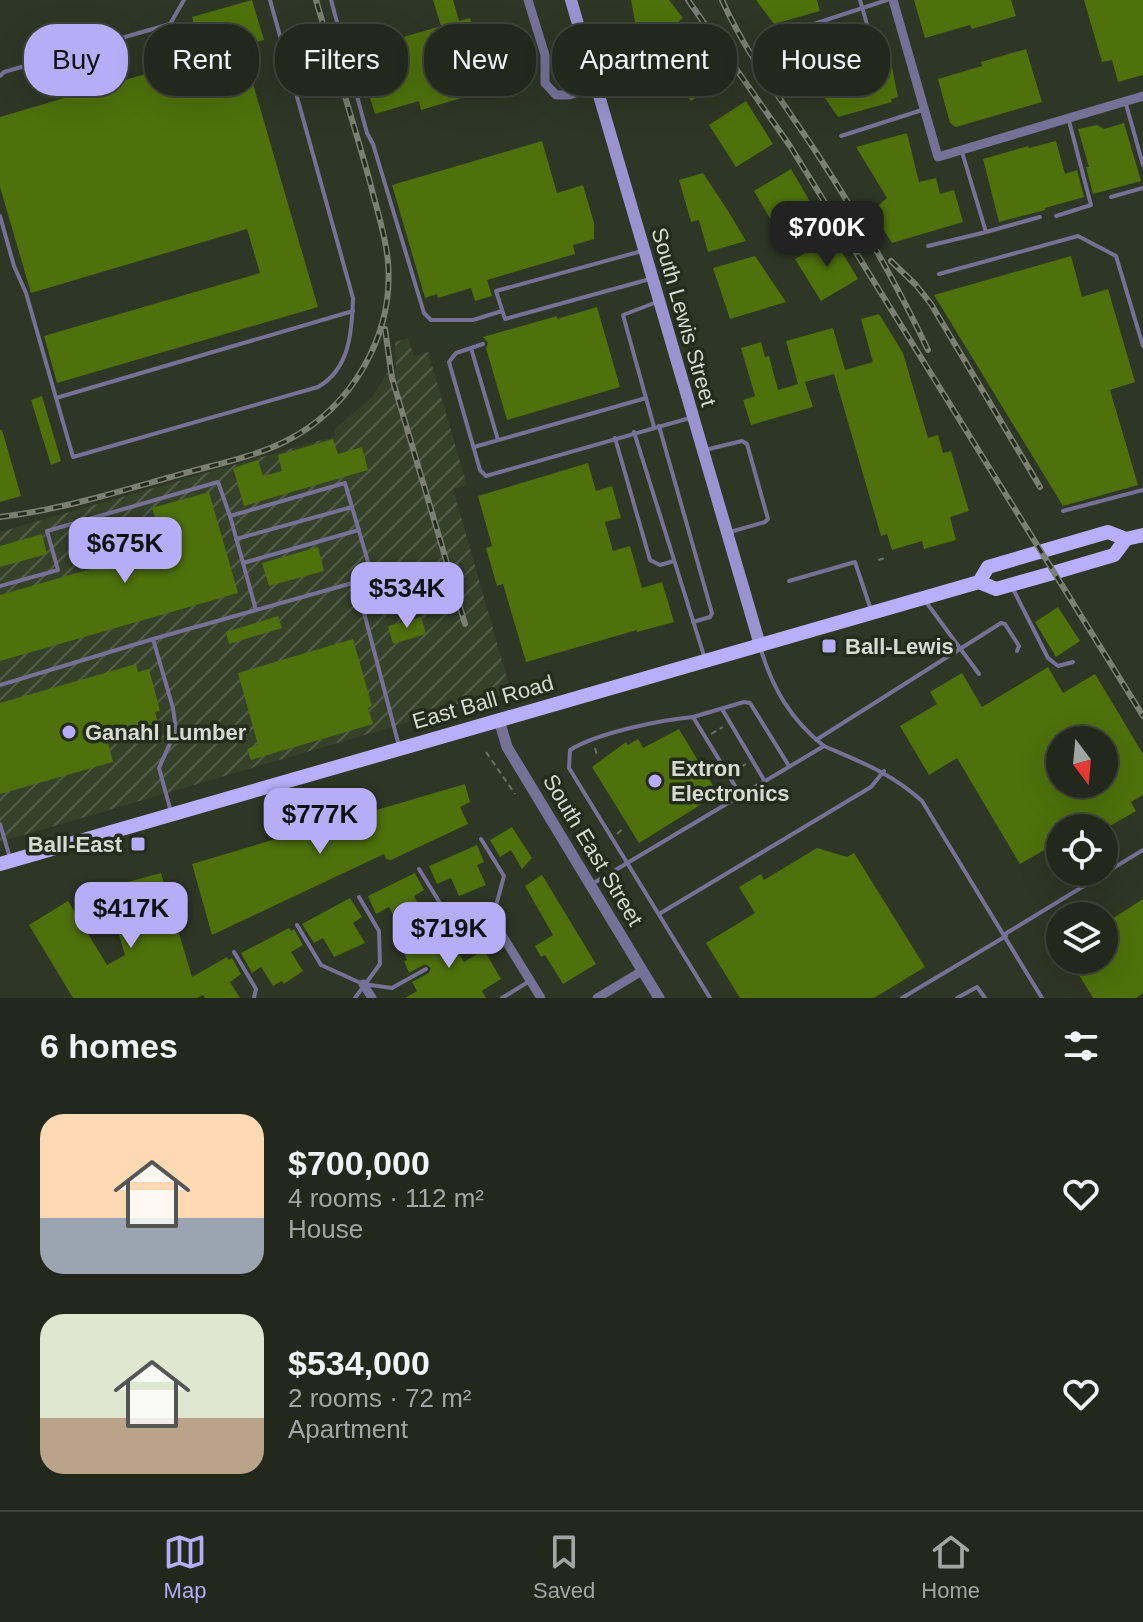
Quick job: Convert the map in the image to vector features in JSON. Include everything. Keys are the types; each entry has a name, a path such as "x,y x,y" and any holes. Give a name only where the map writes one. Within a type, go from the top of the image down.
{"main road":[{"name":"South Lewis Street","path":"571,0 578,24"},
{"name":"South Lewis Street","path":"599,96 760,645"},
{"name":"East Ball Road","path":"979,582 988,567 1108,532 1126,539 1143,535"},
{"name":"East Ball Road","path":"5,862 979,582 996,589 1011,585 1114,555 1126,539"}],"street":[{"path":"528,0 545,55 545,83 552,91"},
{"path":"890,0 938,157 1143,96"},
{"name":"South East Street","path":"499,720 507,747 659,998"},
{"path":"492,919 541,998"},
{"path":"597,998 642,971"},
{"path":"363,984 372,998"}],"lane":[{"path":"0,76 4,72 170,24 184,0"},
{"path":"0,216 73,457 318,387 329,381 344,359 353,311 351,287 270,0"},
{"path":"331,0 367,133 424,313 431,320 473,320 502,311"},
{"path":"860,0 867,24"},
{"path":"813,24 890,0"},
{"path":"1125,101 1143,165"},
{"path":"841,136 925,109"},
{"path":"1056,216 1091,205 1068,118"},
{"path":"962,150 986,232"},
{"path":"1111,197 1143,188"},
{"path":"928,246 1040,217"},
{"path":"939,274 1078,236 1116,256 1143,346"},
{"path":"644,250 496,291 505,319 652,279"},
{"path":"659,302 623,315 712,613 710,617 693,622"},
{"path":"56,398 353,311"},
{"path":"483,344 456,353 449,362 480,470 486,476 693,417"},
{"path":"471,348 498,440"},
{"path":"474,447 646,398"},
{"path":"634,432 706,660"},
{"path":"615,438 650,560 660,565 674,561"},
{"path":"702,450 745,442 768,515 765,522 726,533"},
{"path":"0,586 58,570 47,531 218,482 257,610"},
{"path":"0,685 153,639 373,579 345,483 230,516"},
{"path":"1063,511 1143,490"},
{"path":"236,539 352,507"},
{"path":"243,563 359,530"},
{"path":"789,581 855,562 871,613"},
{"path":"356,582 400,749"},
{"path":"1011,585 1048,658 1058,666 1073,662"},
{"path":"923,598 979,674"},
{"path":"816,740 1004,623 1019,646 1017,651"},
{"path":"153,639 173,708 176,730 159,768 172,814"},
{"path":"760,645 777,692 795,718 816,740 884,771 902,782 922,801 1042,998"},
{"path":"710,998 569,768 570,750 581,743 639,727 693,717 744,702 750,703 789,766"},
{"path":"722,709 764,780"},
{"path":"693,717 740,794"},
{"path":"590,885 824,746"},
{"path":"659,914 871,787 884,771"},
{"path":"0,824 5,862"},
{"path":"448,955 476,939 492,919 504,876 481,839"},
{"path":"902,998 1143,850"},
{"path":"419,869 440,903 470,918 492,919"},
{"path":"355,998 380,964 379,931 359,897"},
{"path":"297,925 321,965 363,984 392,988 426,969"},
{"path":"234,952 256,989 254,998"},
{"path":"502,998 530,981"},
{"path":"957,998 977,987 985,998"}],"path":[{"path":"878,560 886,558"},
{"path":"710,735 725,726"},
{"path":"595,748 597,756"},
{"path":"486,752 515,794"},
{"path":"733,772 748,763"},
{"path":"617,834 624,828"}],"shaded area":[{"path":"408,338 414,356 428,352 467,485 453,489 511,692 0,842 0,532 335,436 334,430 373,396 387,373 396,369 395,342"}],"building":[{"path":"252,0 264,40 259,41 259,24 194,24 192,17"},
{"path":"433,0 453,0 459,21 470,18 472,24 440,24"},
{"path":"631,0 669,0 683,18 676,24 635,22"},
{"path":"756,0 817,0 820,11 774,24"},
{"path":"914,0 1011,0 1016,16 925,38"},
{"path":"1084,0 1143,0 1143,75 1118,82 1112,60 1102,62"},
{"path":"424,31 424,96 468,96 421,110 419,101 375,114 370,96 408,96 408,36"},
{"path":"1026,49 1042,102 956,127 950,123 938,79"},
{"path":"891,62 898,97 891,99 892,102 838,117 824,96 890,96"},
{"path":"144,74 144,96 257,96 318,307 57,383 44,336 260,273 247,229 31,293 0,187 0,117 71,96 128,96 128,79"},
{"path":"746,101 773,144 736,167 709,125"},
{"path":"1124,123 1141,181 1093,194 1078,129 1097,125 1104,129"},
{"path":"907,133 919,182 936,178 940,194 954,190 963,222 892,243 872,211 887,198 856,147"},
{"path":"542,141 557,193 583,185 594,223 594,239 573,245 575,254 487,280 492,296 475,301 471,288 438,298 437,294 425,298 392,185"},
{"path":"1056,141 1065,174 1077,170 1084,197 999,222 983,159"},
{"path":"791,169 816,212 779,234 754,191"},
{"path":"703,173 746,241 708,252 699,220 691,222 679,180"},
{"path":"833,237 858,279 821,301 795,259"},
{"path":"755,256 786,302 730,319 713,268"},
{"path":"1071,256 1082,297 1108,289 1135,382 1110,390 1138,485 1063,506 934,295"},
{"path":"597,307 620,387 507,420 486,348 488,343 483,337"},
{"path":"879,314 903,353 928,438 938,435 943,453 951,451 969,511 950,517 956,540 924,549 922,541 892,550 887,534 881,536 834,374 805,382 813,407 751,425 743,400 755,396 741,348 761,342 765,357 769,356 778,390 798,384 786,341 833,328 845,370 873,362 861,319"},
{"path":"42,396 61,461 51,465 31,400"},
{"path":"0,430 21,496 0,502"},
{"path":"333,439 338,454 362,447 368,470 244,506 233,468 258,460 263,476 282,471 278,455"},
{"path":"588,463 596,491 612,486 621,518 605,522 613,551 630,546 642,588 662,582 674,622 526,662 503,584 497,586 486,548 492,546 478,496"},
{"path":"209,492 238,593 0,661 0,595 164,548 152,508"},
{"path":"42,534 47,554 0,567 0,546"},
{"path":"318,547 324,571 269,586 262,563"},
{"path":"1058,607 1080,641 1056,657 1035,622"},
{"path":"278,616 282,628 229,644 226,632"},
{"path":"421,617 426,634 393,644 388,626"},
{"path":"353,639 372,706 368,708 373,724 251,760 247,749 258,745 238,673"},
{"name":"Ganahl Lumber","path":"136,664 138,672 149,669 160,711 155,712 159,726 108,743 113,762 0,794 0,703"},
{"path":"1048,667 1063,693 1095,674 1143,754 1143,795 1131,802 1136,811 1118,821 1118,814 1046,814 1046,849 1020,864 957,758 929,775 900,726 937,704 930,692 962,673 982,707"},
{"name":"Extron Electronics","path":"679,729 718,794 639,843 592,767 626,742 628,745 638,739 643,748"},
{"path":"465,784 470,802 460,807 468,824 391,860 386,859 384,854 212,935 192,864 316,827 318,831 340,825 339,821"},
{"path":"512,827 532,858 522,869 511,850 500,857 490,840"},
{"path":"477,845 484,862 477,865 486,885 459,896 451,878 437,884 429,866"},
{"path":"817,848 847,857 854,853 925,967 874,998 740,998 706,943 755,913 739,887 761,874 764,880"},
{"path":"161,873 192,977 227,957 229,960 232,958 241,974 230,982 240,998 205,998 203,995 197,998 73,998 29,925 68,901 107,965 125,955 105,888"},
{"path":"415,873 424,890 414,896 423,914 399,927 389,907 376,914 368,896"},
{"path":"542,875 596,964 563,984 545,955 541,957 535,946 553,935 525,886"},
{"path":"350,898 362,917 353,923 365,943 334,957 323,938 314,943 302,924"},
{"path":"1143,899 1143,993 1136,998 1093,998 1078,974 1118,974 1118,915"},
{"path":"443,927 454,946 443,953 446,960 459,954 464,962 484,950 501,979 482,991 486,998 405,998 417,991 412,982 429,973 431,968 425,964 409,973 403,951"},
{"path":"289,928 291,931 294,929 303,945 291,952 303,971 284,984 282,981 273,986 261,967 252,973 241,953"}],"railway":[{"path":"0,517 86,500 273,447 310,427 331,409 364,366 384,316 388,289 387,252 316,0"},
{"path":"688,0 790,146 1143,716"},
{"path":"722,0 754,59 861,224 928,350"},
{"path":"891,261 931,304 1040,487"},
{"path":"385,329 392,378 465,624"}],"place":[{"name":"Ball-Lewis","path":"829,646"},
{"name":"Ganahl Lumber","path":"69,732"},
{"name":"Extron Electronics","path":"655,781"},
{"name":"Ball-East","path":"138,844"}]}
